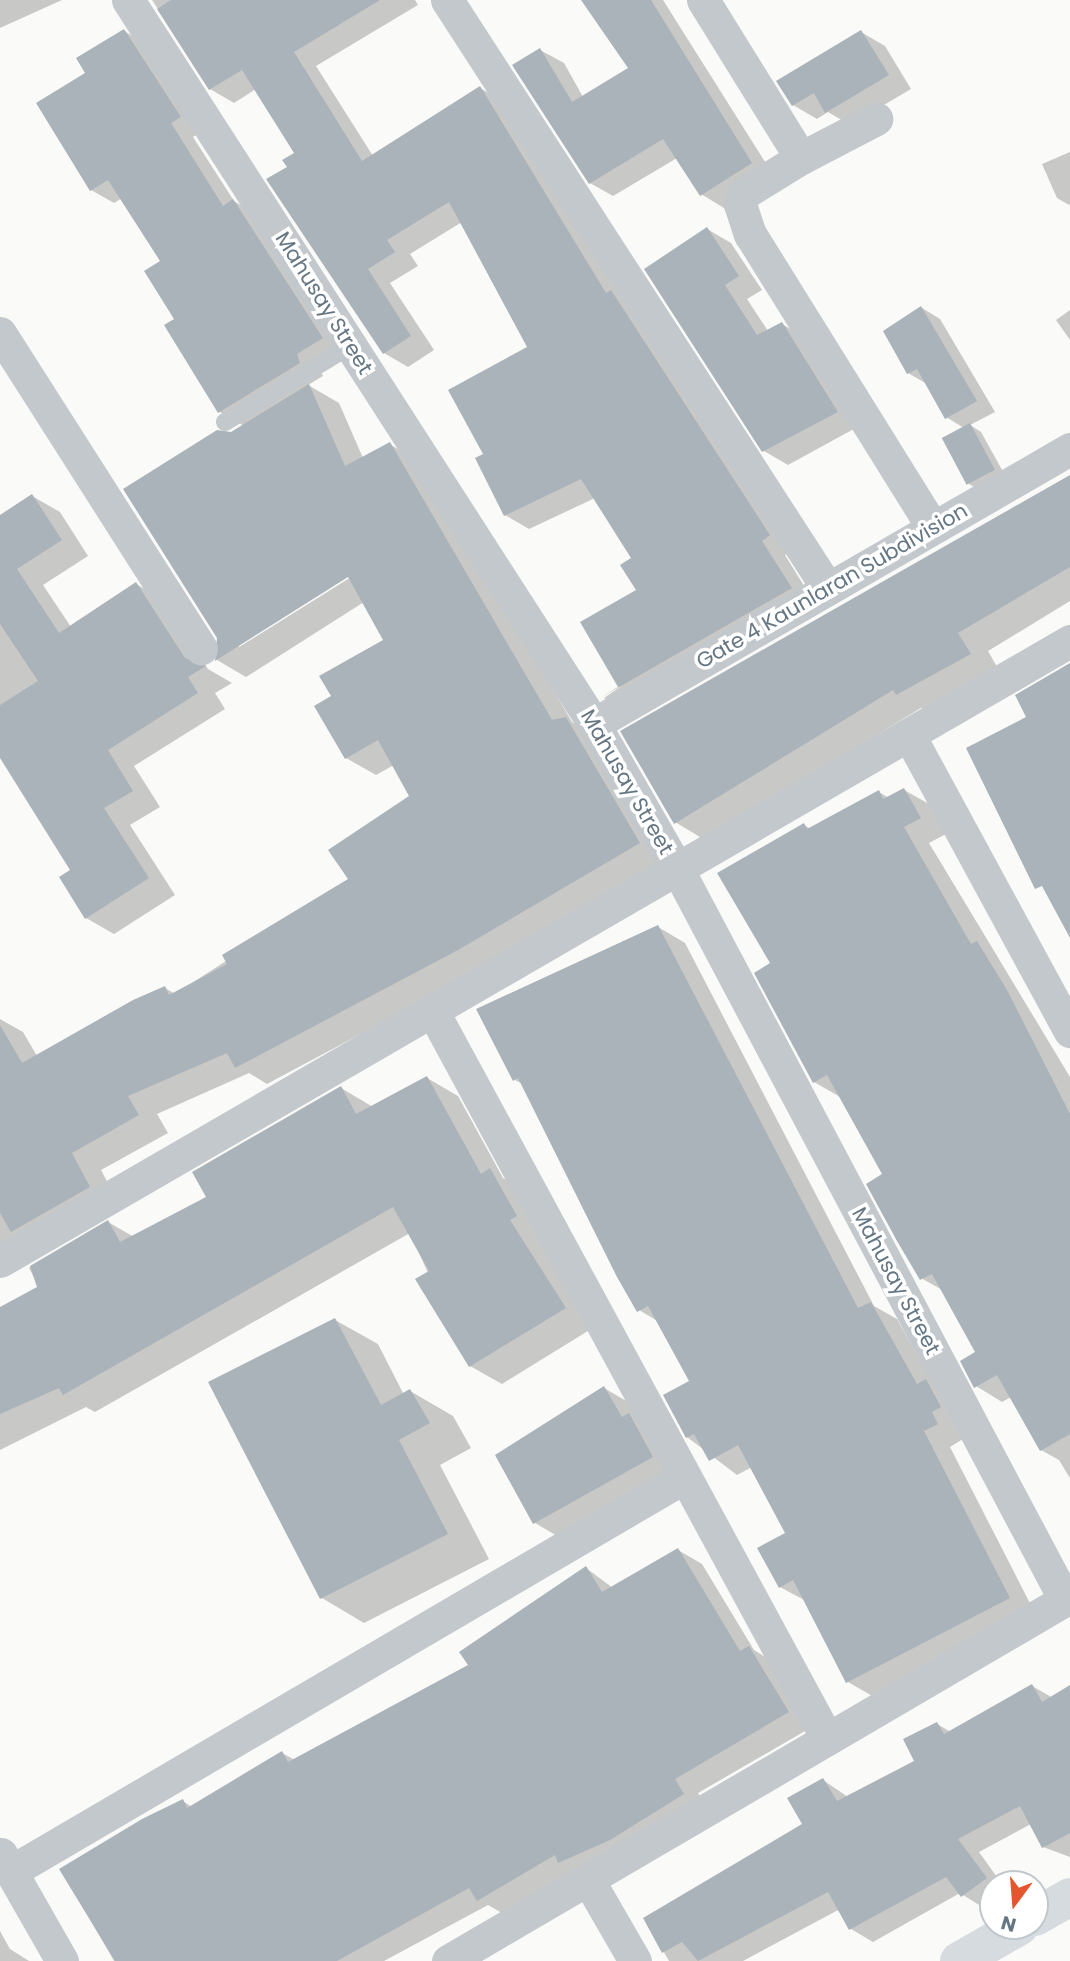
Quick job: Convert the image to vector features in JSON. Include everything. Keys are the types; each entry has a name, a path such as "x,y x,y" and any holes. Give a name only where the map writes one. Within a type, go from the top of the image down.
{"main road":[{"path":"1049,1909 1070,1897"},
{"path":"969,1959 998,1940"}],"street":[{"name":"Mahusay Street","path":"128,0 594,724 678,870 1068,1599"},
{"path":"447,0 828,589"},
{"path":"703,0 801,159"},
{"path":"876,119 744,193 743,216 932,527"},
{"path":"0,333 201,648"},
{"name":"Gate 4 Kaunlaran Subdivision","path":"594,724 1070,449"},
{"path":"0,1261 909,736 1070,640"},
{"path":"909,736 1070,1031"},
{"path":"432,1010 681,1479 827,1738"},
{"path":"62,1961 5,1862 681,1479"},
{"path":"448,1961 590,1884 827,1738 1068,1599"},
{"path":"590,1884 635,1961"}],"lane":[{"path":"225,422 351,345"}],"building":[{"path":"171,0 380,0 294,52 362,161 480,86 606,293 611,290 770,535 762,541 792,588 600,698 618,687 580,622 636,590 620,565 631,558 581,479 504,516 475,458 483,454 448,390 527,347 449,202 387,240 395,252 368,269 411,336 383,354 266,179 287,167 282,160 294,153 242,70 209,90 157,9"},
{"path":"581,0 651,0 752,163 700,196 663,139 589,184 512,65 540,48 572,102 628,68"},
{"path":"124,29 181,117 171,123 223,206 233,199 323,338 297,354 300,363 218,413 164,325 174,319 144,271 160,261 108,180 90,191 36,103 85,73 76,58"},
{"path":"861,30 889,75 825,113 814,93 792,106 776,81"},
{"path":"707,227 739,276 725,285 757,335 782,322 838,412 762,452 644,269"},
{"path":"921,306 977,401 945,419 917,369 907,374 883,331"},
{"path":"309,384 345,466 390,442 552,720 566,717 640,843 458,950 235,1068 227,1053 128,1096 139,1115 72,1153 90,1187 11,1232 0,1213 0,1025 22,1063 133,1000 165,986 169,995 227,964 222,955 348,879 328,850 409,796 378,740 345,759 314,706 331,696 319,676 383,640 348,577 215,661 217,638 123,489 217,430 231,432"},
{"path":"970,423 995,470 967,485 942,438"},
{"path":"1070,475 1070,567 958,633 971,654 896,695 893,690 674,824 620,731"},
{"path":"32,494 62,540 17,569 59,633 136,582 185,658 206,666 188,677 198,693 108,750 133,791 104,808 149,878 85,919 59,877 70,870 0,758 0,705 38,681 0,624 0,515"},
{"path":"1070,663 1070,938 1042,886 1035,889 966,748 1026,717 1015,695"},
{"path":"904,788 921,818 904,827 971,944 977,941 1007,990 1070,1114 1070,1434 1040,1451 997,1375 974,1388 960,1361 975,1352 932,1274 920,1280 866,1184 882,1174 827,1075 813,1083 754,973 770,963 717,873 804,823 807,829 879,790 883,799"},
{"path":"658,925 858,1308 871,1302 917,1384 926,1379 941,1407 932,1412 938,1424 924,1431 1010,1598 846,1683 793,1580 779,1588 757,1548 785,1533 738,1445 709,1461 694,1434 686,1438 663,1395 689,1381 648,1306 637,1312 518,1078 513,1081 476,1009"},
{"path":"427,1076 481,1174 490,1168 517,1216 510,1220 566,1308 469,1367 415,1279 429,1271 393,1207 63,1395 59,1388 0,1414 0,1307 37,1287 30,1266 108,1220 120,1242 206,1197 192,1172 341,1086 356,1114"},
{"path":"335,1318 381,1405 410,1389 430,1423 399,1440 448,1534 320,1599 208,1382"},
{"path":"604,1386 622,1417 629,1413 653,1457 533,1524 495,1455"},
{"path":"678,1548 740,1651 749,1646 789,1712 675,1779 684,1794 610,1840 558,1863 555,1855 477,1901 469,1888 337,1961 115,1961 59,1869 142,1819 183,1799 187,1808 282,1751 288,1762 468,1665 459,1652 586,1566 602,1592"},
{"path":"1032,1684 1042,1702 1070,1685 1070,1833 1042,1848 1020,1806 958,1839 981,1870 979,1884 961,1897 946,1877 849,1930 828,1892 698,1961 682,1942 662,1953 643,1918 802,1824 787,1798 823,1778 837,1801 914,1761 903,1739 937,1722 944,1734"}]}
